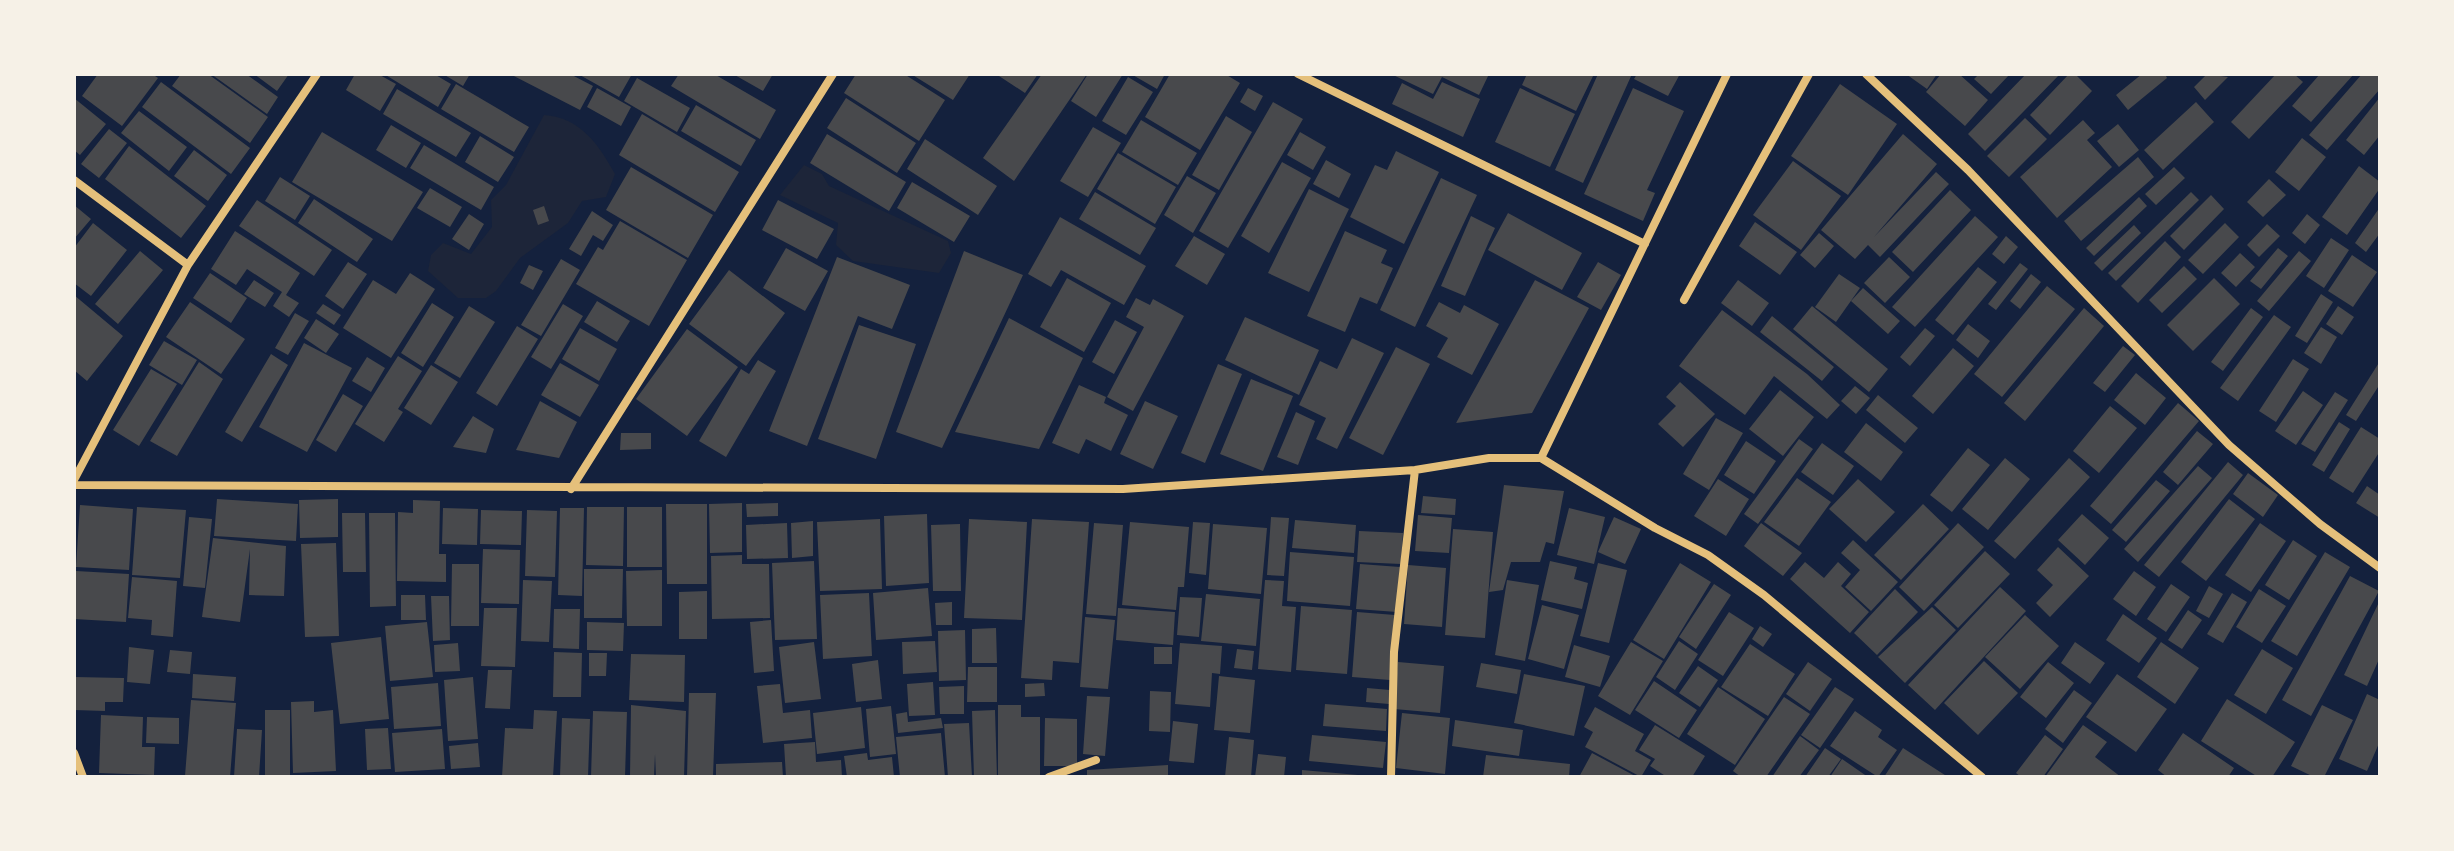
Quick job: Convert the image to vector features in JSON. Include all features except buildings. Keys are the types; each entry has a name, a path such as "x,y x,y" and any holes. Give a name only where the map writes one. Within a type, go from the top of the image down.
{"street":[{"path":"317,74 188,265 74,483 571,489 1123,489 1415,470 1489,458 1541,458 1655,528 1708,555 1764,595 1982,777"},
{"path":"571,489 833,74"},
{"path":"1298,74 1645,244"},
{"path":"1541,458 1727,74"},
{"path":"1684,300 1809,74"},
{"path":"1866,74 1968,170 2229,445 2320,524 2380,568"},
{"path":"74,180 188,265"},
{"path":"1391,777 1394,652 1415,470"},
{"path":"74,753 83,777"},
{"path":"1049,777 1096,760"}],"shaded area":[{"path":"544,115 568,121 595,143 615,174 606,197 582,201 568,223 520,258 496,291 486,298 458,298 428,271 431,255 443,243 471,254 492,227 491,200 506,185"},
{"path":"804,165 822,174 829,186 948,241 951,253 939,273 853,261 836,245 838,223 780,195"}]}
